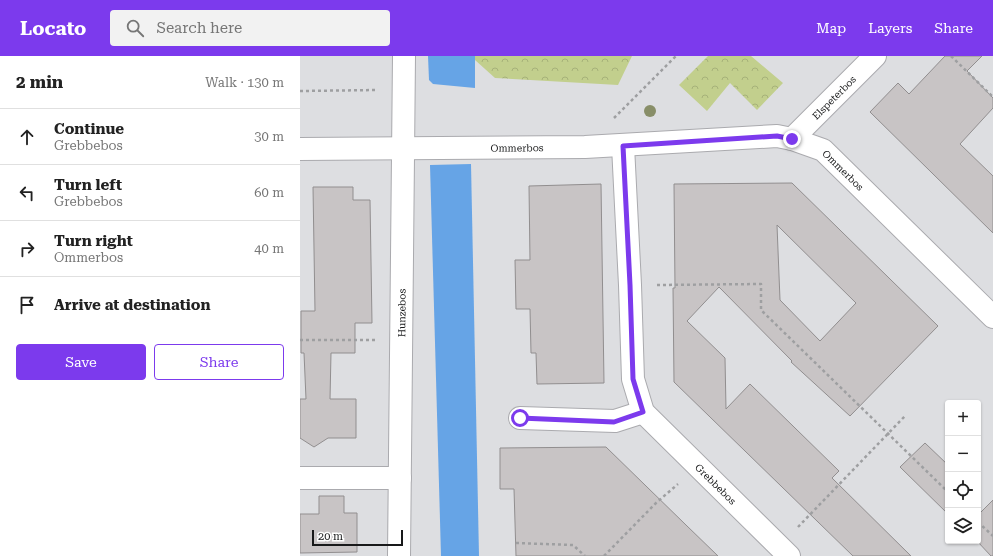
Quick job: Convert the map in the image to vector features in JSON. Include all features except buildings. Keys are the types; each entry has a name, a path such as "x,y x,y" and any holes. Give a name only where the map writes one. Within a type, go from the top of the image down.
{"street":[{"path":"404,56 404,148"},
{"name":"Elspeterbos","path":"792,139 875,56"},
{"name":"Ommerbos","path":"300,149 585,147 777,136 792,139 823,150 993,317"},
{"name":"Grebbebos","path":"623,146 633,379 643,412 698,466 779,553"},
{"name":"Hunzebos","path":"399,556 404,148"},
{"path":"520,418 614,422 643,412"},
{"path":"300,478 400,478"}],"path":[{"path":"585,147 676,56"},
{"path":"951,56 993,97"},
{"path":"300,92 404,89"},
{"path":"630,285 761,284 761,310 945,489"},
{"path":"300,340 401,340"},
{"path":"779,553 905,416"},
{"path":"604,556 656,503 698,466"},
{"path":"981,525 993,536"},
{"path":"516,543 573,545 585,556"}],"green space":[{"path":"475,56 632,56 618,85 495,78 475,60"},
{"path":"708,56 751,56 783,83 757,110 730,83 707,111 679,85"}],"water":[{"path":"428,56 475,56 475,88 433,84 429,80"},
{"path":"471,164 479,556 441,556 430,165"}],"route":[{"path":"520,418 614,422 643,412 633,379 623,146 777,136 792,139"}]}
